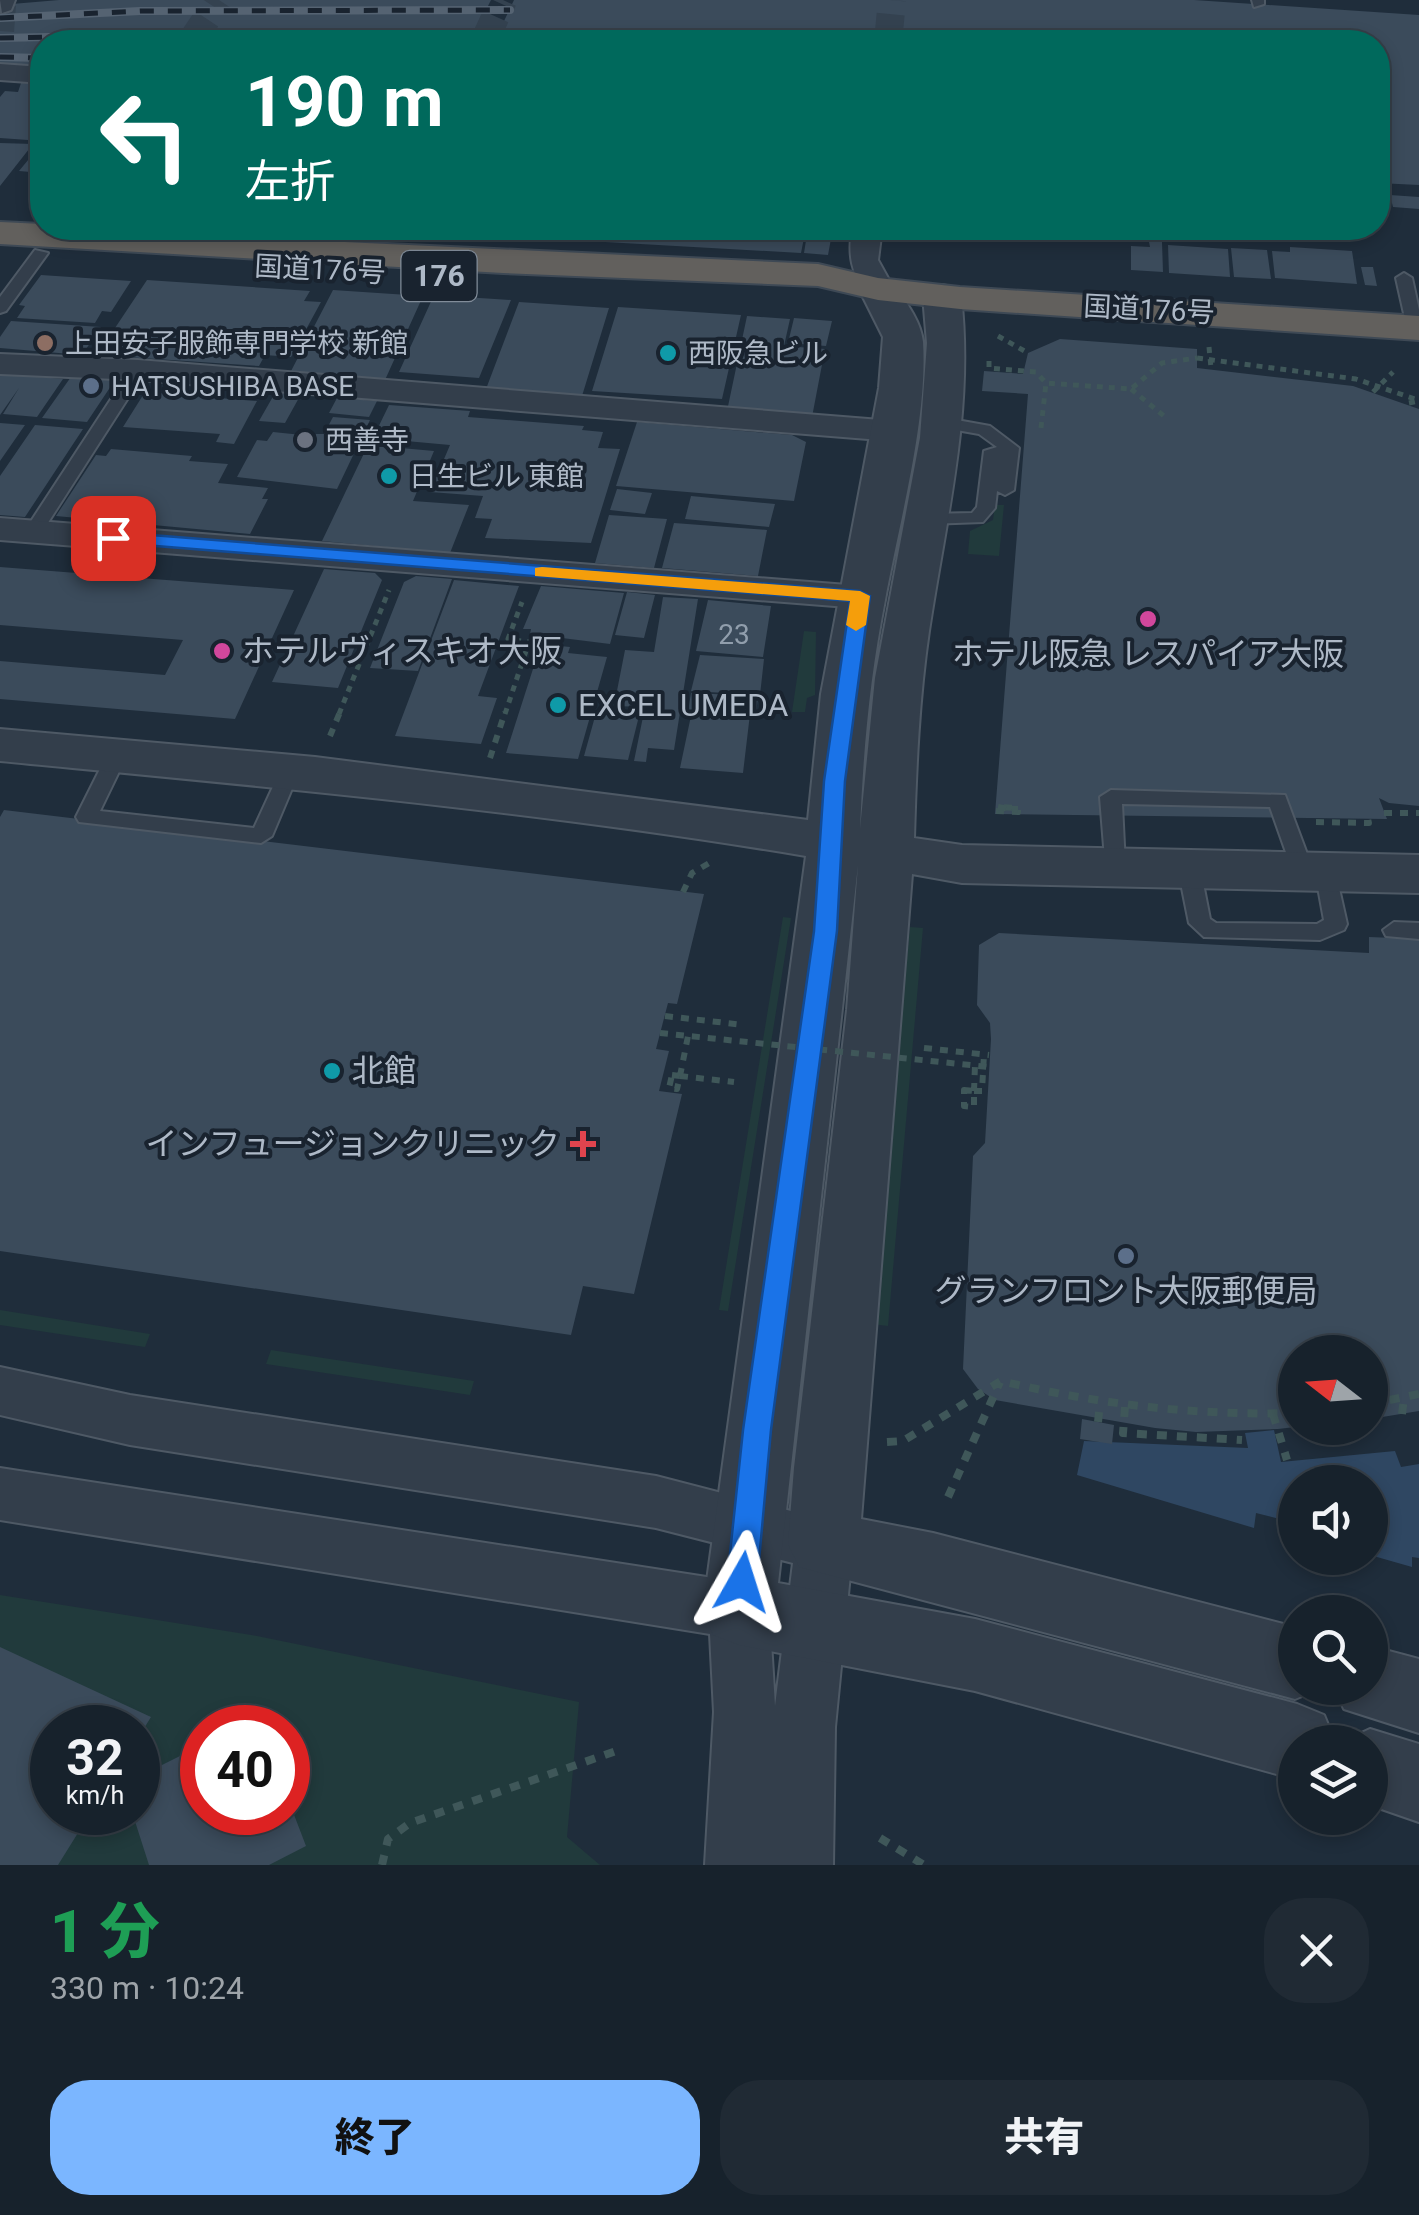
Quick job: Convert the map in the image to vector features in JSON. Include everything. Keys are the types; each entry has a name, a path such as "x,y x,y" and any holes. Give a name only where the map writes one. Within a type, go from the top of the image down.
{"highway":[{"name":"国道176号","path":"0,219 30,232"},
{"name":"国道176号","path":"0,233 30,235"},
{"name":"国道176号","path":"0,250 32,240"},
{"name":"国道176号","path":"79,240 816,298 878,290"},
{"name":"国道176号","path":"115,240 818,275 878,290 942,296 1417,327"},
{"name":"国道176号","path":"382,240 510,247 656,268"}],"street":[{"path":"0,72 30,74"},
{"path":"800,1865 804,1727 824,1544 829,1440 882,933 834,781 860,596 880,511 904,338 863,260 866,240"},
{"path":"738,1865 745,1712 739,1610 757,1430 826,931 889,763 903,646 928,519 940,422 949,342 942,296"},
{"path":"0,364 138,370 892,431"},
{"path":"17,530 860,596"},
{"path":"0,745 302,773 757,829 962,864 1190,868 1317,854 1419,874"},
{"path":"0,1391 187,1430 656,1502 824,1544 933,1566 1278,1658"},
{"path":"0,1494 817,1624 975,1655 1278,1737"},
{"path":"1388,1688 1419,1696"},
{"path":"1388,1772 1419,1783"}],"lane":[{"path":"0,308 39,240"},
{"path":"1404,278 1417,327"},
{"path":"17,530 138,370"},
{"path":"940,422 984,430 1010,448 1005,490"},
{"path":"928,519 976,518 986,508 992,451"},
{"path":"116,755 87,817 262,836 302,773"},
{"path":"1114,866 1111,797 1278,800 1317,854"},
{"path":"1299,818 1317,854"},
{"path":"1394,930 1419,931"}],"path":[{"path":"997,335 1028,353"},
{"path":"1209,346 1211,368"},
{"path":"990,355 989,368 1036,372 1046,383 1131,388 1144,383 1151,368 1172,358 1198,358 1356,379 1414,401"},
{"path":"1373,392 1393,372"},
{"path":"1040,428 1046,383"},
{"path":"1131,388 1164,416"},
{"path":"302,773 401,562"},
{"path":"488,764 528,642 508,640 534,572"},
{"path":"997,812 1018,812 1018,808 998,807 998,810 1015,810 1015,806"},
{"path":"1384,813 1419,813"},
{"path":"1317,854 1369,822 1368,819"},
{"path":"682,892 692,873 703,867"},
{"path":"665,1016 744,1026"},
{"path":"660,1032 989,1067"},
{"path":"688,1036 685,1053 682,1066 679,1078 677,1089 668,1088 672,1075 684,1076 734,1082"},
{"path":"924,1048 987,1055 982,1091 964,1090 964,1106 974,1107 974,1096 974,1086 975,1066"},
{"path":"948,1497 1001,1381"},
{"path":"884,1442 903,1441 1001,1381 1124,1407 1199,1414 1278,1414"},
{"path":"1388,1401 1419,1394"},
{"path":"1402,1414 1404,1398"},
{"path":"1098,1422 1100,1403"},
{"path":"1124,1407 1122,1432 1242,1440"},
{"path":"1273,1414 1288,1460"},
{"path":"382,1865 382,1846 395,1830 410,1822 619,1750"},
{"path":"880,1838 924,1865"}],"green space":[{"path":"995,505 1004,505 999,556 968,554 970,531 993,520"},
{"path":"804,631 816,632 815,695 807,698 805,712 792,712"},
{"path":"783,917 791,918 728,1311 719,1310"},
{"path":"910,927 923,928 888,1326 872,1324"},
{"path":"0,1310 150,1334 145,1347 0,1325"},
{"path":"271,1350 474,1381 470,1395 266,1364"},
{"path":"0,1595 257,1636 579,1702 567,1837 600,1865 0,1865"}],"water":[{"path":"1274,1430 1281,1462 1395,1451 1401,1467 1419,1464 1419,1558 1412,1557 1412,1567 1388,1560 1388,1465 1278,1465 1278,1519 1256,1513 1254,1528 1077,1475 1084,1441 1248,1448 1245,1433"}],"building":[{"path":"59,0 491,0 476,30 30,30 30,69 0,68 0,5"},
{"path":"514,0 1194,0 1419,15 1419,185 1390,184 1390,30 500,30"},
{"path":"21,83 30,83 30,140 0,138 0,97 5,91 18,92"},
{"path":"0,143 30,144 30,148 0,186"},
{"path":"30,158 30,172 19,171"},
{"path":"1390,195 1419,197 1419,209 1393,207"},
{"path":"570,240 804,240 801,253"},
{"path":"806,240 831,240 828,255 804,253"},
{"path":"1149,242 1162,242 1163,272 1131,270 1131,246 1150,247"},
{"path":"1168,245 1228,249 1230,277 1169,273"},
{"path":"1290,247 1352,251 1357,284 1275,278 1272,251 1290,252"},
{"path":"1231,248 1267,250 1271,279 1234,277"},
{"path":"1361,267 1373,267 1377,286 1365,285"},
{"path":"41,275 131,281 111,312 102,311 95,323 17,318 25,306 19,305"},
{"path":"147,280 310,291 304,301 321,302 291,357 265,355 259,366 97,355"},
{"path":"333,290 423,296 385,380 290,373"},
{"path":"434,295 511,300 479,378 399,372"},
{"path":"519,302 609,308 582,396 486,389"},
{"name":"西阪急ビル","path":"618,307 741,315 722,399 592,391"},
{"path":"747,316 790,319 784,346 825,349 812,417 727,411"},
{"path":"794,318 832,321 826,346 788,343"},
{"name":"上田安子服飾専門学校 新館","path":"11,321 101,327 82,355 0,348 0,337"},
{"path":"1060,339 1197,349 1197,368 1353,386 1419,409 1419,806 1379,798 1387,819 995,814 1028,394 982,391 984,371 1023,374 1028,353"},
{"path":"0,373 63,379 37,417 3,414 19,388 0,415"},
{"path":"73,374 117,377 87,422 42,418"},
{"path":"145,392 257,401 234,444 216,442 220,434 123,427"},
{"path":"275,393 300,396 285,423 259,421"},
{"path":"337,398 377,401 369,417 329,413"},
{"path":"389,405 470,411 468,417 584,426 582,430 603,432 598,448 620,449 591,543 485,538 492,519 475,518 483,496 430,492 450,445 373,438"},
{"path":"333,417 370,420 337,489 237,477 257,440 267,441 273,432 302,435 299,442 311,443 316,434 324,434"},
{"path":"637,422 792,435 806,442 794,501 616,486"},
{"path":"0,423 25,425 0,461"},
{"path":"35,425 83,429 25,517 0,515 0,476"},
{"name":"日生ビル 東館","path":"368,445 434,451 413,501 469,505 450,553 322,541"},
{"path":"111,449 192,456 189,461 228,464 218,483 268,488 262,499 268,499 250,534 56,516 96,455 106,456"},
{"path":"617,489 652,493 645,514 610,510"},
{"path":"691,496 775,504 769,527 685,519"},
{"path":"609,515 667,519 654,568 595,563"},
{"path":"674,523 767,530 758,576 662,568"},
{"name":"ホテルヴィスキオ大阪","path":"0,567 294,590 235,719 0,699 0,661 165,675 183,640 0,625"},
{"path":"324,569 375,573 382,580 338,688 272,682"},
{"path":"416,576 452,579 418,671 370,668 404,582"},
{"path":"454,580 519,586 478,696 497,698 481,744 395,736"},
{"path":"541,586 624,593 610,644 530,634 531,629 523,629"},
{"path":"627,592 655,595 644,638 615,635"},
{"path":"663,597 698,599 674,750 648,748 646,762 634,761 645,707 614,706 625,650 654,652"},
{"path":"708,600 771,606 763,657 696,651"},
{"name":"EXCEL UMEDA","path":"541,644 570,647 568,653 607,657 578,759 506,753"},
{"path":"700,655 764,659 760,695 691,691"},
{"path":"691,693 758,696 756,715 750,714 743,773 680,768 692,711 688,711"},
{"path":"596,713 639,716 628,760 584,756"},
{"name":"北館","path":"4,810 704,894 677,1004 668,1003 656,1049 669,1051 659,1091 682,1094 634,1294 583,1286 571,1335 0,1251 0,817"},
{"path":"999,933 1369,953 1369,937 1419,939 1419,1411 1388,1416 1388,1335 1278,1335 1278,1429 1196,1432 1155,1428 995,1400 978,1389 963,1369 973,1156 985,1143 991,1039 990,1023 977,1005 979,945"},
{"path":"1082,1419 1114,1425 1112,1444 1080,1439"},
{"path":"0,1647 125,1705 30,1705 30,1835 77,1835 58,1865 0,1865"},
{"path":"180,1756 180,1835 302,1835 306,1846 269,1865 149,1865 139,1835 160,1835 160,1766"}],"tunnel":[{"path":"199,30 219,0"},
{"path":"489,30 503,0"},
{"path":"889,30 892,0"},
{"path":"0,31 2,5"}],"railway":[{"path":"0,18 140,11 510,10"},
{"path":"0,38 30,37"},
{"path":"0,57 30,58"}],"slow traffic":[{"path":"542,572 860,596 856,625"}],"place":[{"name":"上田安子服飾専門学校 新館","path":"45,343"},
{"name":"西阪急ビル","path":"668,353"},
{"name":"HATSUSHIBA BASE","path":"91,386"},
{"name":"西善寺","path":"305,440"},
{"name":"日生ビル 東館","path":"389,476"},
{"name":"ホテル阪急 レスパイア大阪","path":"1148,619"},
{"name":"ホテルヴィスキオ大阪","path":"222,651"},
{"name":"EXCEL UMEDA","path":"558,705"},
{"name":"北館","path":"332,1071"},
{"name":"インフュージョンクリニック","path":"583,1144"},
{"name":"グランフロント大阪郵便局","path":"1126,1256"}],"route":[{"path":"113,538 860,596 834,781 826,931 757,1430 742,1582"}]}
